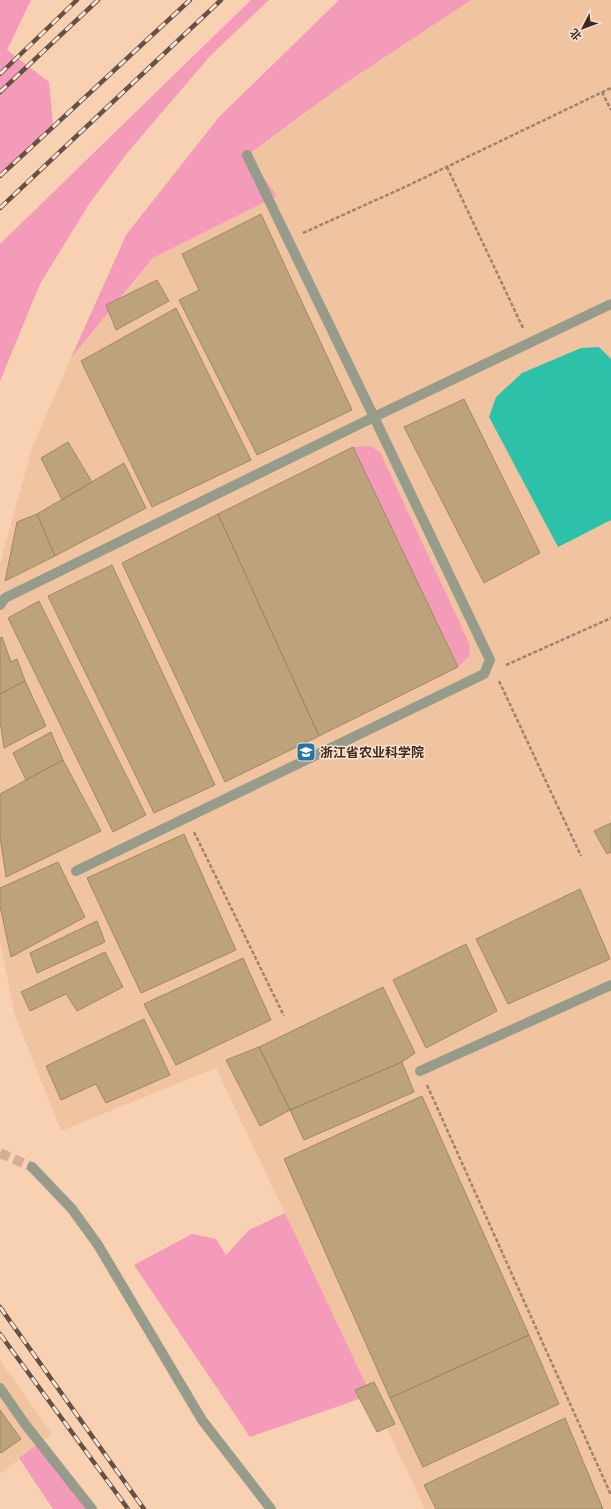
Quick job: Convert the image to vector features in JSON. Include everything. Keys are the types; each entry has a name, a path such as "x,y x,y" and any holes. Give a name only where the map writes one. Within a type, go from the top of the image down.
{"street":[{"path":"76,871 484,674 490,660 247,155"},
{"path":"0,605 5,598 374,417 611,304"},
{"path":"420,1071 611,985"},
{"path":"32,1166 72,1208 98,1245 202,1420 271,1509"},
{"path":"0,1388 25,1424 92,1509"}],"path":[{"path":"288,240 447,167 611,88"},
{"path":"602,92 611,110"},
{"path":"447,167 530,343"},
{"path":"494,670 611,618"},
{"path":"490,660 581,856"},
{"path":"187,818 284,1016"},
{"path":"420,1071 611,1495"}],"shaded area":[{"path":"0,0 31,0 7,50 49,82 53,125 0,176"},
{"path":"251,0 269,0 210,56 128,152 89,204 40,284 0,381 0,244"},
{"path":"339,0 471,0 344,84 247,155 277,196 153,258 71,358 126,235 219,117"},
{"name":"浙江省农业科学院","path":"374,0 611,0 611,1509 425,1509 216,1068 61,1131 15,1016 0,941 0,564 32,448 71,358 140,275 235,147"},
{"path":"370,446 380,452 469,643 470,655 458,667 353,447"},
{"path":"285,1213 371,1395 250,1437 134,1265 192,1234 216,1239 226,1255 249,1230"},
{"path":"0,1360 52,1434 0,1474"},
{"path":"39,1443 92,1509 53,1509 19,1458"}],"water":[{"path":"599,347 611,359 611,520 558,547 489,417 496,397 522,373 581,348"}],"building":[{"path":"261,214 352,410 257,455 179,300 199,290 182,254"},
{"path":"157,280 169,301 116,330 106,305"},
{"path":"176,308 251,460 152,507 81,361"},
{"path":"464,399 540,553 484,583 404,427"},
{"path":"68,442 92,482 62,500 41,458"},
{"path":"353,447 458,667 319,736 218,514"},
{"path":"124,463 146,508 55,556 37,514"},
{"path":"37,514 55,556 5,581 17,522"},
{"path":"218,514 319,736 225,782 122,563"},
{"path":"112,565 215,785 154,813 48,596"},
{"path":"39,601 146,815 113,832 8,618"},
{"path":"2,637 11,662 17,659 25,681 0,694 0,638"},
{"path":"25,681 46,726 4,748 0,720 0,694"},
{"path":"51,732 63,760 26,780 13,753"},
{"path":"63,760 101,831 6,877 0,837 0,794"},
{"path":"611,823 611,852 607,854 594,831"},
{"path":"184,834 236,950 141,993 87,878"},
{"path":"58,862 85,917 11,957 0,906 0,888"},
{"path":"580,889 610,959 508,1004 476,939"},
{"path":"97,921 105,942 37,973 30,953"},
{"path":"466,944 497,1011 426,1048 393,980"},
{"path":"105,952 123,987 77,1011 66,994 30,1011 21,992"},
{"path":"243,958 271,1020 176,1065 144,1004"},
{"path":"383,987 415,1053 402,1062 290,1110 259,1047"},
{"path":"144,1019 170,1075 106,1103 96,1084 61,1100 46,1066"},
{"path":"259,1047 290,1110 260,1126 226,1060"},
{"path":"402,1062 414,1092 304,1140 290,1110"},
{"path":"422,1096 529,1335 390,1398 284,1159"},
{"path":"529,1335 559,1404 423,1467 390,1398"},
{"path":"374,1382 395,1424 377,1432 355,1390"},
{"path":"0,1410 21,1439 1,1453 0,1452"},
{"path":"565,1418 603,1509 436,1509 424,1485"}],"tunnel":[{"path":"0,1153 32,1167"}],"railway":[{"path":"0,74 77,0"},
{"path":"0,92 98,0"},
{"path":"0,176 190,0"},
{"path":"0,208 221,0"},
{"path":"0,1307 144,1509"},
{"path":"0,1334 128,1509"}],"place":[{"name":"浙江省农业科学院","path":"306,752"}]}
